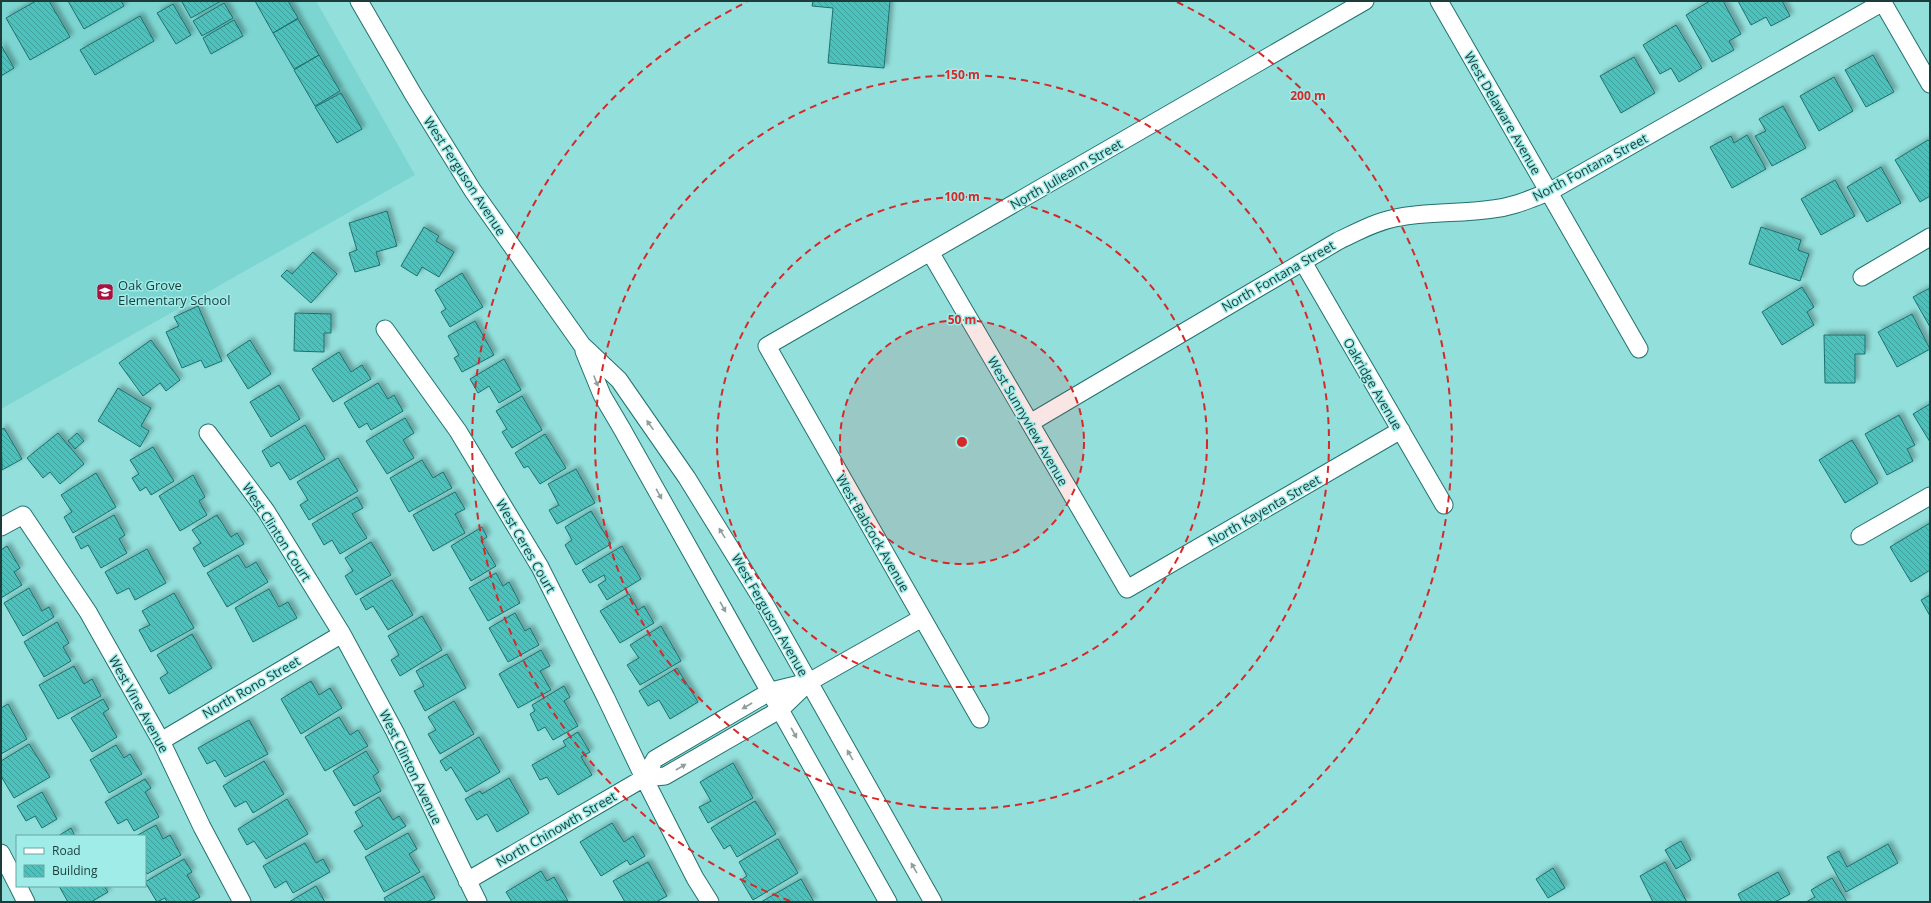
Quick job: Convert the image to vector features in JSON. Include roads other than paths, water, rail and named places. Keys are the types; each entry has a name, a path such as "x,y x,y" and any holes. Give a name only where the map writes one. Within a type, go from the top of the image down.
{"street":[{"name":"West Ferguson Avenue","path":"359,1 413,94 469,185 582,345 619,380 666,447 730,547 933,902"},
{"name":"North Julieann Street","path":"767,346 1365,1"},
{"name":"West Delaware Avenue","path":"1439,1 1639,349"},
{"name":"North Fontana Street","path":"1030,423 1303,262 1367,227 1394,218 1419,214 1494,209 1520,204 1548,192 1883,2"},
{"path":"1883,2 1930,84"},
{"path":"1862,277 1930,237"},
{"name":"West Sunnyview Avenue","path":"930,252 1127,590"},
{"name":"Oakridge Avenue","path":"1303,262 1444,505"},
{"name":"West Ceres Court","path":"385,329 458,430 540,567 606,698 644,778 710,902"},
{"name":"West Ferguson Avenue","path":"582,345 602,395 771,691 888,902"},
{"name":"West Babcock Avenue","path":"767,346 980,719"},
{"name":"North Kayenta Street","path":"1127,590 1400,430"},
{"name":"West Clinton Court","path":"208,433 266,511 342,634"},
{"path":"1860,536 1930,496"},
{"name":"West Vine Avenue","path":"1,527 23,515 88,612 161,741 202,826 242,902"},
{"name":"North Chinowth Street","path":"644,778 655,760 771,691 808,682 922,618"},
{"name":"North Rono Street","path":"161,741 342,634"},
{"name":"West Clinton Avenue","path":"342,634 395,732 478,902"},
{"name":"North Chinowth Street","path":"467,881 644,778 665,776 781,709 808,682"},
{"path":"1,853 16,883"},
{"path":"18,887 26,902"}],"place":[{"name":"Oak Grove Elementary School","path":"105,292"}]}
